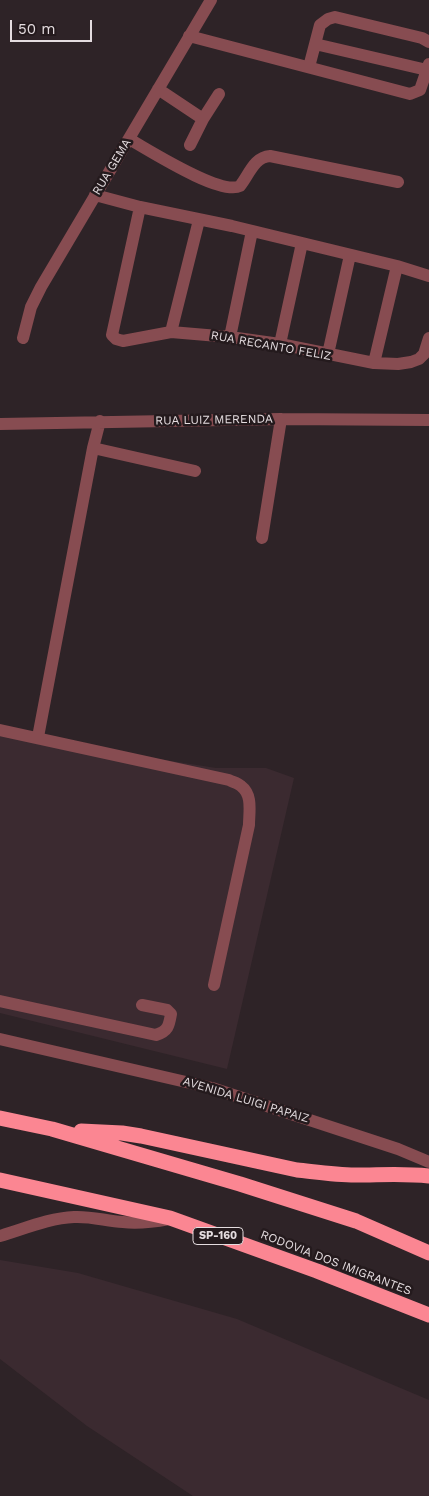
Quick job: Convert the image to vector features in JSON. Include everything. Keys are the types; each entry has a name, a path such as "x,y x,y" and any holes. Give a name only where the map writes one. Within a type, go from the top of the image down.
{"highway":[{"path":"0,1118 52,1129 240,1184 356,1222 429,1252"},
{"path":"52,1129 122,1133 141,1136 288,1168 322,1173 429,1176"},
{"name":"RODOVIA DOS IMIGRANTES","path":"0,1180 170,1218 317,1271 429,1315"}],"street":[{"name":"RUA GEMA","path":"23,338 34,300 211,0"},
{"path":"309,67 320,25 328,18 335,17 422,38 429,42"},
{"path":"189,36 410,94 420,90 428,67 315,44"},
{"path":"158,89 203,119"},
{"path":"190,145 203,119 219,94"},
{"path":"129,138 195,175 232,188 240,186 258,160 265,156 398,182"},
{"path":"95,195 397,266 429,276"},
{"name":"RUA RECANTO FELIZ","path":"140,207 112,335 116,339 123,341 171,332 230,336 374,363 398,364 419,359 424,354 429,338"},
{"path":"171,332 199,220"},
{"path":"230,336 252,231"},
{"path":"280,344 302,243"},
{"path":"328,354 350,255"},
{"path":"374,363 397,266"},
{"path":"262,538 281,419"},
{"name":"RUA LUIZ MERENDA","path":"0,424 281,419 429,420"},
{"path":"38,737 93,448 100,421"},
{"path":"93,448 195,471"},
{"path":"0,730 229,780 241,786 247,794 250,804 249,825 214,985"},
{"path":"0,1002 156,1035 164,1032 170,1024 171,1014 168,1010 142,1005"},
{"name":"AVENIDA LUIGI PAPAIZ","path":"0,1039 212,1088 398,1149 429,1162"},
{"path":"1,1235 55,1219 74,1217 138,1223 170,1218"}],"shaded area":[{"path":"0,725 114,752 216,768 266,768 294,778 227,1069 0,1013"},
{"path":"0,1260 78,1273 237,1319 429,1400 429,1496 193,1496 87,1426 0,1359"}]}
